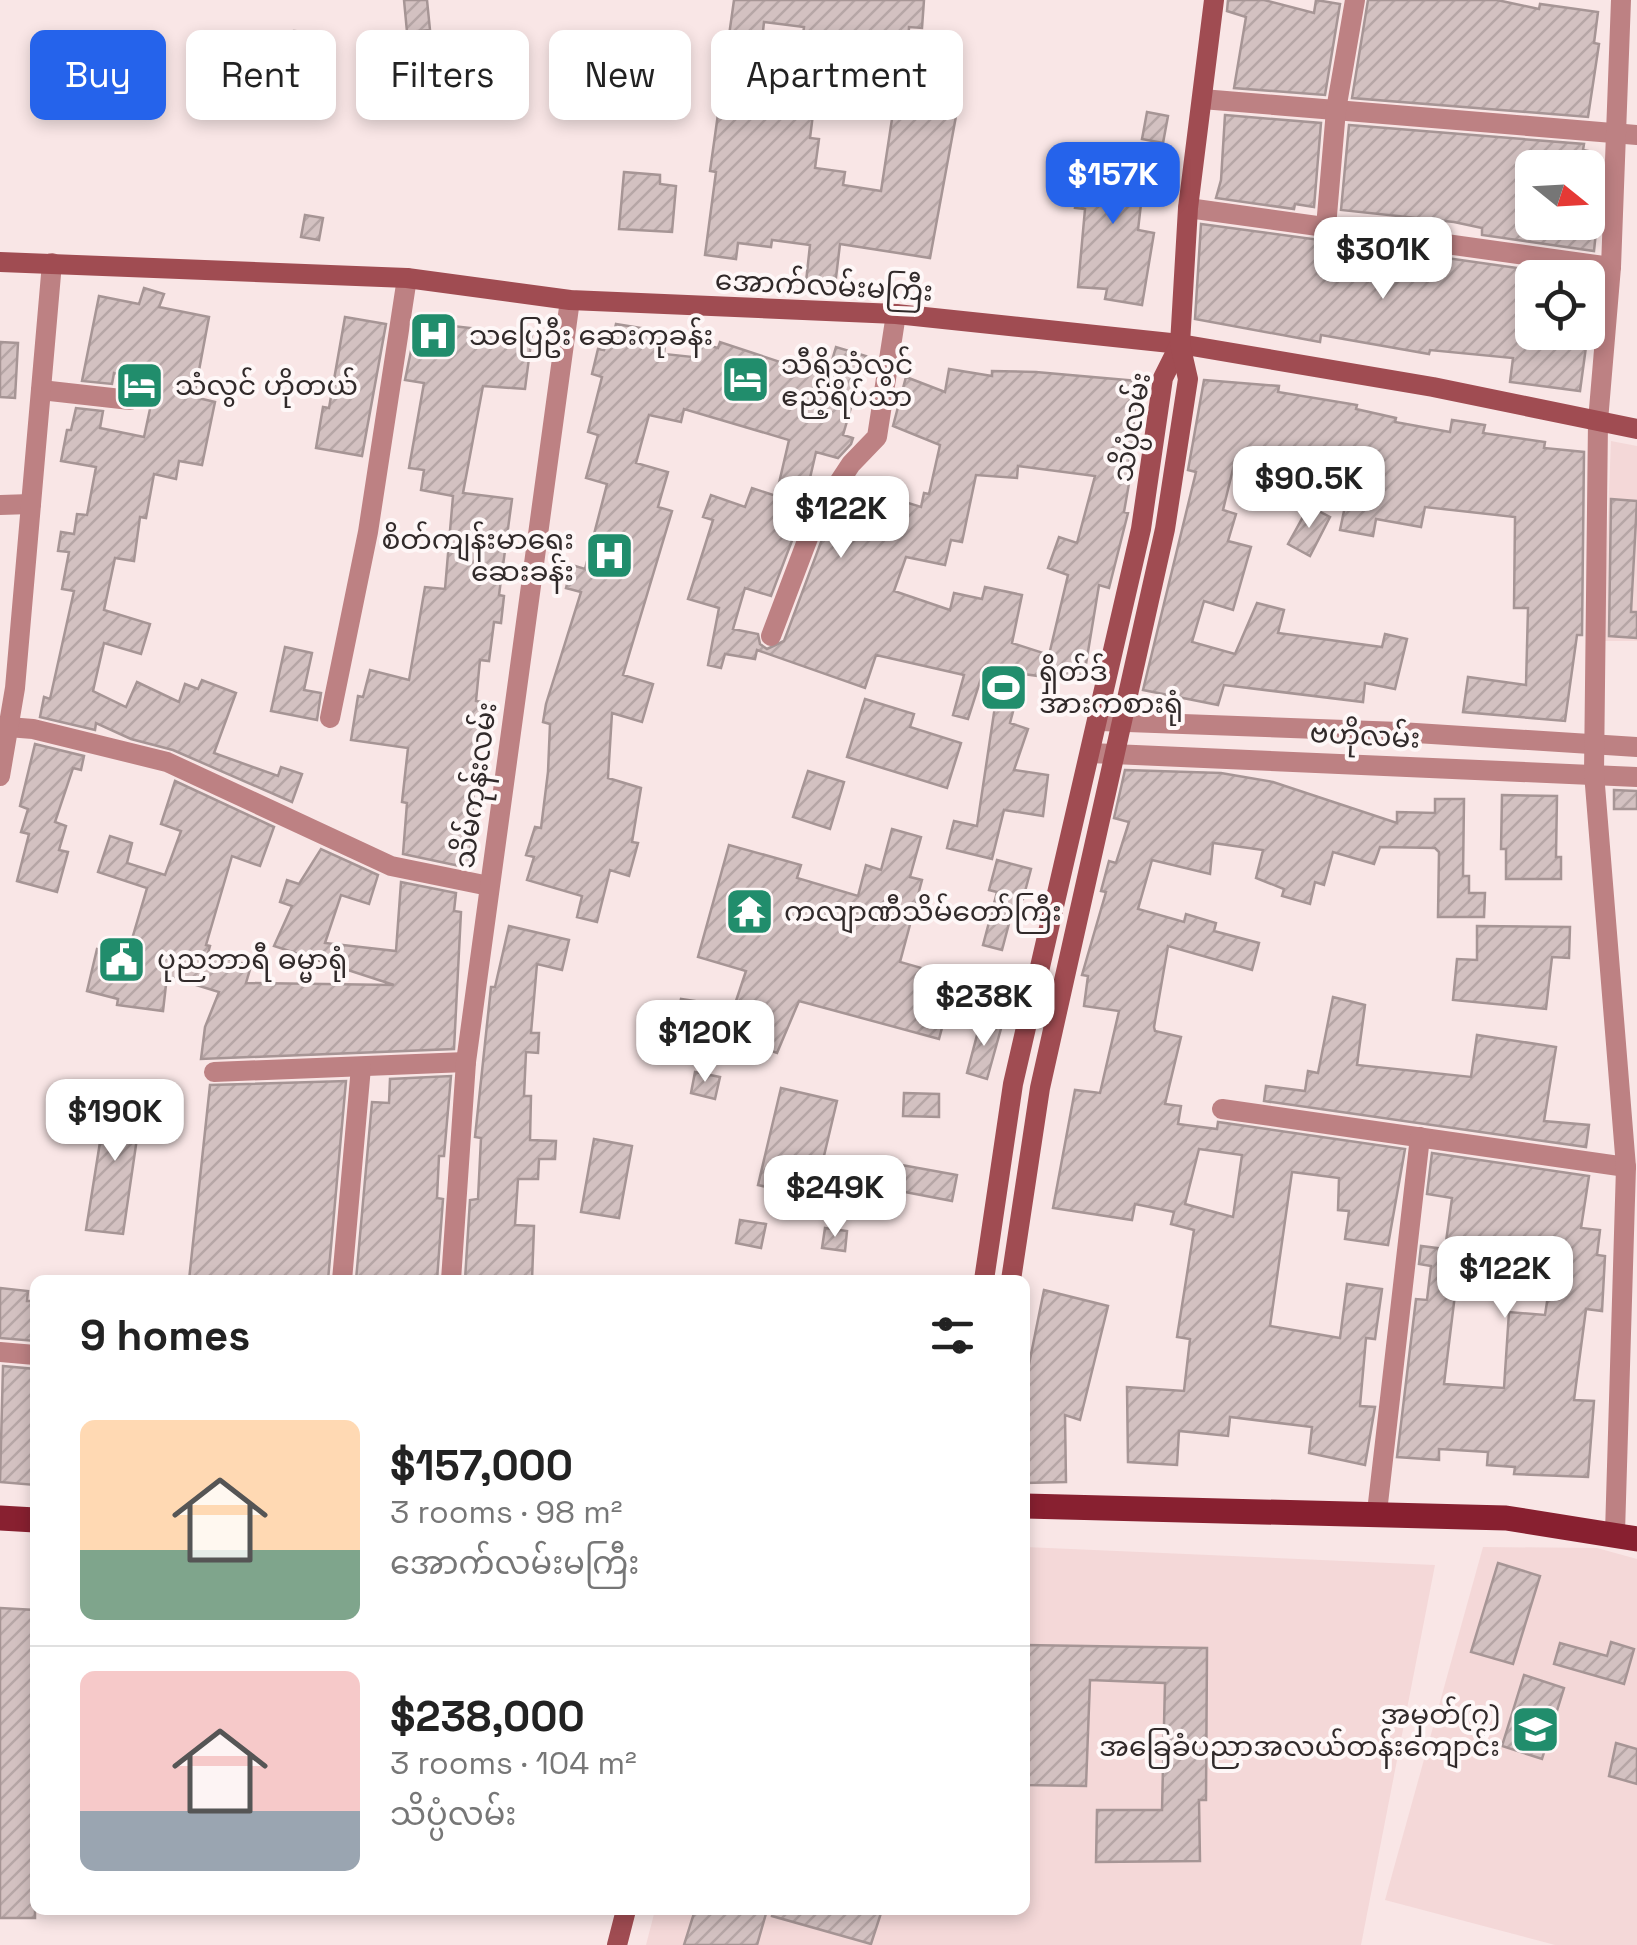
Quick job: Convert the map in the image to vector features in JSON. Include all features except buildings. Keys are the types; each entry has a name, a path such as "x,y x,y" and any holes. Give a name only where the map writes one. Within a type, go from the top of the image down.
{"main road":[{"path":"1030,1506 1506,1518 1626,1536"},
{"path":"0,1518 30,1520"}],"street":[{"path":"1180,344 1188,208 1214,0"},
{"path":"1326,227 1336,110 1355,0"},
{"path":"1621,0 1611,267 1598,421 1594,773 1626,1167 1626,1536"},
{"path":"1202,99 1637,135"},
{"path":"1188,208 1611,267"},
{"name":"အောက်လမ်းမကြီး","path":"0,262 407,278 570,300 896,314 1180,344 1637,429"},
{"path":"0,776 16,688 52,263"},
{"path":"330,718 368,532 407,278"},
{"name":"သိမ်ကုန်းလမ်း","path":"451,1275 466,1062 570,300"},
{"path":"771,636 816,517 851,464 877,438 896,314"},
{"name":"သိပ္ပံလမ်း","path":"985,1275 1013,1084 1100,721 1141,529 1163,378 1180,344"},
{"name":"သိပ္ပံလမ်း","path":"1012,1275 1040,1088 1125,723 1165,529 1188,379 1180,344"},
{"path":"41,390 130,400"},
{"path":"0,504 31,504"},
{"name":"ဗဟိုလမ်း","path":"1100,721 1400,732 1637,747"},
{"path":"8,727 51,733 167,762 391,866 489,886"},
{"name":"ဗဟိုလမ်း","path":"1090,753 1637,776"},
{"path":"214,1072 466,1062"},
{"path":"342,1275 360,1067"},
{"path":"1222,1109 1626,1167"},
{"path":"1377,1512 1420,1137"},
{"path":"0,1352 30,1355"},
{"path":"618,1945 625,1915"}],"shaded area":[{"path":"1611,441 1637,446 1637,641 1603,641"},
{"path":"1030,1547 1435,1565 1361,1945 646,1945 654,1915 1030,1915"},
{"name":"အမှတ်(၇) အခြေခံပညာအလယ်တန်းကျောင်း","path":"1483,1547 1597,1548 1637,1559 1637,1945 1555,1945 1385,1900"}],"place":[{"name":"သပြေဦး ဆေးကုခန်း","path":"434,335"},
{"name":"သီရိသံလွင် ဧည့်ရိပ်သာ","path":"746,380"},
{"name":"သံလွင် ဟိုတယ်","path":"140,385"},
{"name":"စိတ်ကျန်းမာရေး ဆေးခန်း","path":"609,555"},
{"name":"ရှိတ်ဒ် အားကစားရုံ","path":"1004,687"},
{"name":"ကလျာဏီသိမ်တော်ကြီး","path":"749,911"},
{"name":"ပုညဘာရီ ဓမ္မာရုံ","path":"122,959"},
{"name":"အမှတ်(၇) အခြေခံပညာအလယ်တန်းကျောင်း","path":"1535,1730"}]}
